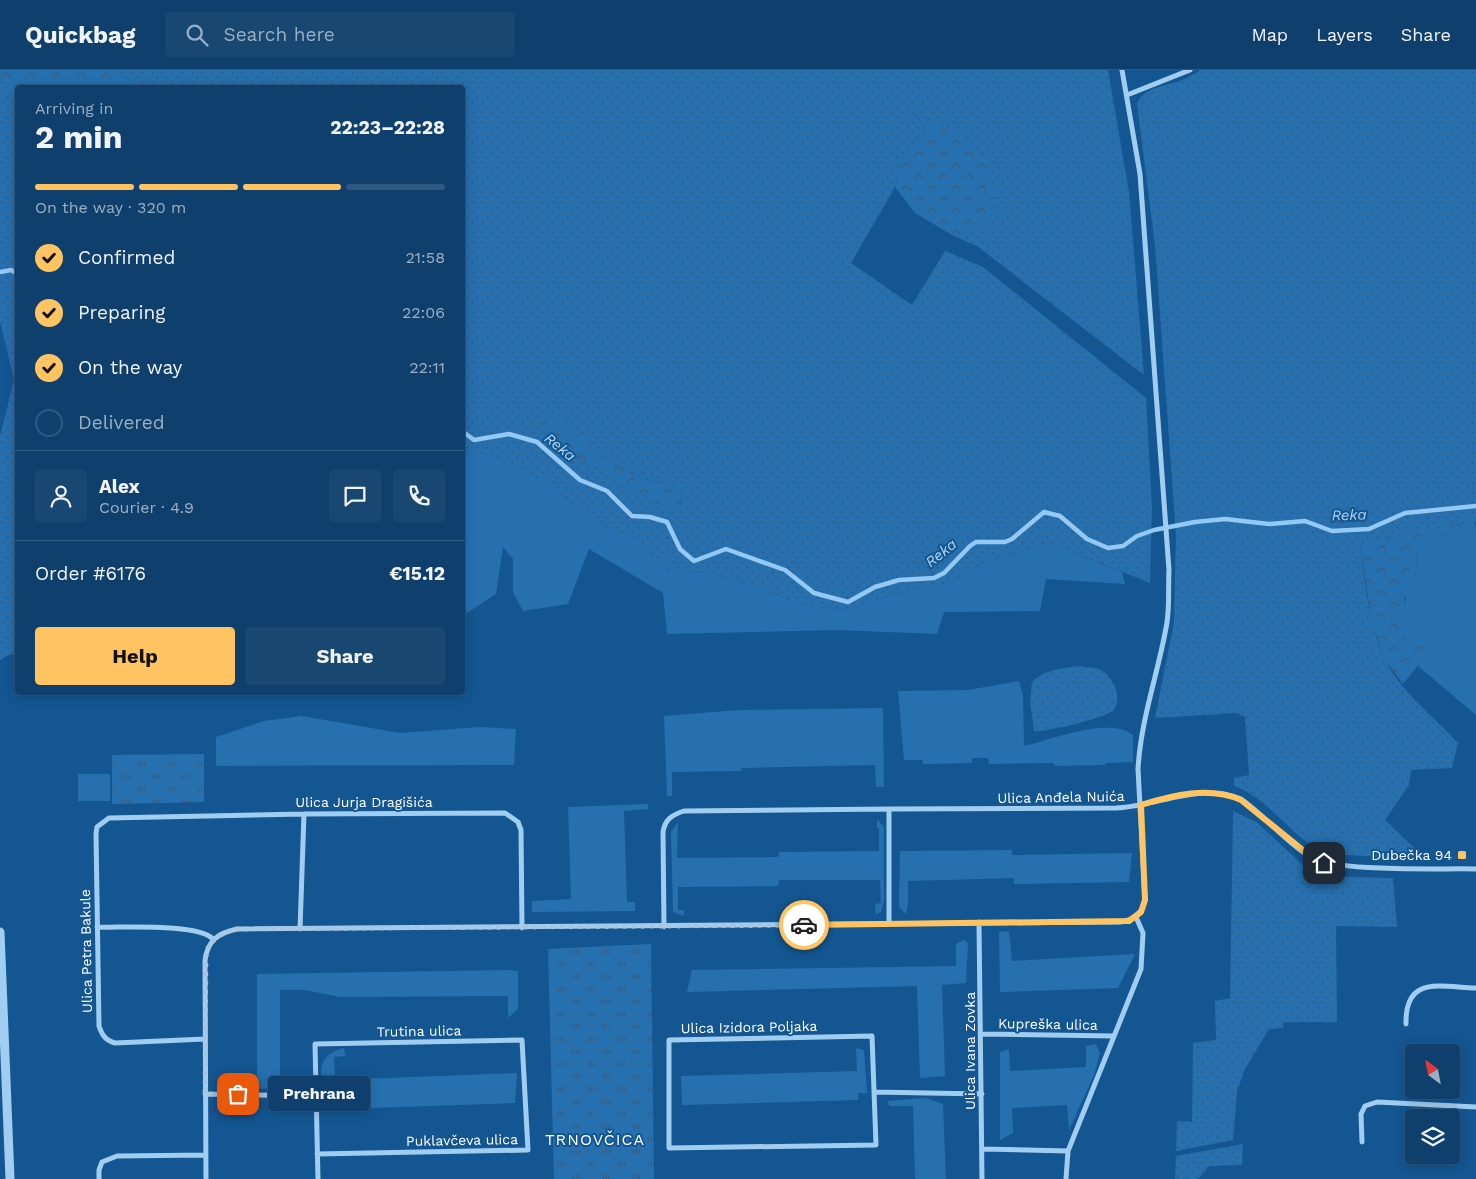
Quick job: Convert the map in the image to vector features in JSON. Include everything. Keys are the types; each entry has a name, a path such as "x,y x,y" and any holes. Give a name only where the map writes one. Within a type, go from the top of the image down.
{"street":[{"path":"1122,70 1140,174 1169,570 1167,627 1143,721 1138,769 1141,805 1178,795 1215,793 1230,795 1251,806 1309,855 1324,863 1348,866 1476,870"},
{"path":"1127,95 1190,70"},
{"name":"Ulica Anđela Nuića","path":"664,926 664,824 674,814 684,811 1116,808 1141,805 1145,900 1141,912 1136,917"},
{"path":"889,809 889,924"},
{"name":"Ulica Jurja Dragišića","path":"102,822 116,817 506,813 513,817 521,830 522,928"},
{"path":"300,929 304,814"},
{"name":"Ulica Petra Bakule","path":"102,822 96,834 99,1026 107,1040 115,1043 205,1039"},
{"path":"206,1179 206,952 213,939 218,935 237,929 1120,922 1136,917 1143,933 1141,969 1128,1006 1068,1151 1066,1179"},
{"name":"Ulica Ivana Zovka","path":"979,922 982,1034 982,1179"},
{"path":"97,927 193,930 208,934 213,939"},
{"path":"0,932 10,1179"},
{"path":"1406,1024 1405,1006 1417,991 1426,987 1476,988"},
{"name":"Kupreška ulica","path":"982,1034 1114,1036"},
{"name":"Ulica Izidora Poljaka","path":"872,1036 874,1092 876,1146 669,1148 669,1040 872,1036"},
{"name":"Trutina ulica","path":"316,1096 315,1044 522,1040"},
{"name":"Puklavčeva ulica","path":"317,1154 528,1150 522,1040"},
{"path":"874,1092 982,1094"},
{"path":"205,1094 316,1096 318,1179"},
{"path":"1362,1142 1361,1114 1365,1106 1377,1102 1476,1107"},
{"path":"982,1150 1068,1151"},
{"path":"99,1179 99,1170 102,1162 117,1156 206,1154"}],"green space":[{"path":"0,70 113,70 138,85 15,85 15,100 0,74"},
{"path":"113,70 1108,70 1129,192 1144,375 977,246 954,236 985,226 997,206 914,112 925,130 916,147 904,153 895,187 851,263 912,305 945,251 983,267 1146,398 1152,507 1150,583 1049,542 980,564 942,588 928,586 878,599 846,611 800,604 757,587 713,573 675,572 660,566 636,539 599,523 527,470 490,455 465,450 465,85 138,85","holes":["538,428 613,463 635,477 680,487 681,514 645,496 633,494 602,472 576,458"]},
{"path":"1201,70 1476,70 1476,522 1435,528 1360,546 1371,617 1385,659 1391,671 1408,693 1458,743 1452,768 1411,770 1409,785 1385,820 1426,859 1327,854 1302,839 1259,800 1234,786 1234,778 1249,775 1245,717 1237,713 1155,718 1174,622 1176,535 1155,245 1137,104 1140,98 1150,90 1180,81"},
{"path":"0,74 15,99 15,654 0,660 0,436 14,380 0,321"},
{"path":"914,111 955,133 985,158 997,206 985,226 954,236 915,213 895,187 904,153 916,147 925,130"},
{"path":"556,414 613,463 635,477 680,487 681,515 645,496 633,494 602,472 576,458 538,428 539,421"},
{"path":"465,451 490,455 527,470 599,523 636,539 660,566 675,572 713,573 757,587 800,604 846,611 878,599 928,586 942,588 980,564 1049,542 1122,572 1125,584 1046,579 1040,611 944,612 937,634 837,630 667,634 663,593 589,549 568,604 523,611 513,592 513,559 503,547 496,594 467,613 465,611"},
{"path":"1475,522 1476,532 1419,539 1415,580 1402,581 1405,641 1426,638 1434,646 1403,684 1385,660 1372,623 1360,545 1435,528"},
{"path":"1476,532 1476,715 1418,666 1434,646 1426,638 1405,641 1402,619 1406,598 1402,595 1402,581 1415,580 1419,538"},
{"path":"1078,666 1101,670 1109,677 1117,693 1117,705 1114,710 1101,717 1076,724 1050,730 1034,731 1030,701 1032,682 1047,672"},
{"path":"1019,681 1023,696 1024,746 1080,731 1110,728 1123,730 1133,735 1133,762 1106,763 1105,765 1055,766 1054,763 989,764 988,758 972,758 972,763 923,764 922,760 904,760 898,691 968,690"},
{"path":"883,708 884,787 876,787 875,765 741,768 741,771 672,772 672,796 667,796 664,716 739,710"},
{"path":"302,716 400,733 480,727 516,729 514,765 216,766 216,737 264,721"},
{"path":"204,754 204,802 112,804 112,755"},
{"path":"78,774 110,774 110,801 78,801"},
{"path":"648,804 648,809 624,811 627,902 635,902 635,911 532,912 532,901 571,899 568,807"},
{"path":"1233,811 1256,822 1313,874 1321,876 1393,878 1397,927 1336,926 1337,1022 1284,1022 1283,1028 1269,1029 1245,1069 1237,1091 1233,1140 1176,1151 1177,1121 1192,1122 1193,1043 1216,1040 1215,1001 1230,998"},
{"path":"877,819 884,827 884,900 881,912 876,914 875,904 881,903 880,880 779,880 778,886 678,887 678,910 684,910 684,916 673,912 671,832 678,822 677,858 778,857 779,852 879,851"},
{"path":"1012,850 1012,855 1132,853 1129,882 1014,884 1014,878 908,881 906,914 899,907 900,851"},
{"path":"1009,931 1012,961 1135,954 1118,988 1000,992 999,932"},
{"path":"964,940 968,943 966,983 942,985 945,1076 920,1078 917,986 687,992 692,970 956,966 956,944"},
{"path":"651,944 654,1179 554,1179 548,949"},
{"path":"518,971 518,1009 508,1018 508,996 340,997 305,990 280,990 280,1088 257,1089 257,974"},
{"path":"1096,1044 1100,1053 1094,1075 1069,1130 1067,1105 1012,1108 1013,1133 1000,1140 1000,1052 1009,1049 1010,1071 1086,1067 1086,1046"},
{"path":"344,1048 345,1056 334,1057 335,1080 517,1073 515,1103 343,1109 342,1099 323,1099 321,1074 324,1061 328,1056 334,1051"},
{"path":"856,1048 864,1050 867,1093 858,1093 858,1100 682,1105 681,1076 857,1071"},
{"path":"925,1098 943,1104 946,1179 915,1179 913,1106 889,1106 888,1101"},
{"path":"1243,1144 1242,1165 1209,1166 1198,1179 1175,1179 1176,1156"}],"waterway":[{"name":"Reka","path":"0,272 11,270 15,272"},
{"name":"Reka","path":"465,433 474,440 509,434 537,442 580,480 607,491 632,516 650,517 667,522 680,549 694,561 726,549 785,570 814,593 848,602 875,587 899,580 934,578 944,573 976,542 1005,542 1012,539 1044,512 1060,516 1087,539 1108,548 1123,546 1137,536 1154,530 1195,522 1225,519 1269,524 1305,521 1332,531 1369,529 1405,513 1476,506"}],"way so far":[{"path":"238,1094 205,1094 206,952 213,939 227,931 237,929 804,925"}],"place":[{"name":"Dubečka 94","path":"1462,855"},
{"name":"Prehrana","path":"238,1094"}],"district":[{"name":"TRNOVČICA","path":"595,1139"}],"route":[{"path":"804,925 1129,921 1141,912 1145,900 1141,805 1178,795 1215,793 1230,795 1241,800 1251,806 1309,855 1324,863"}]}
